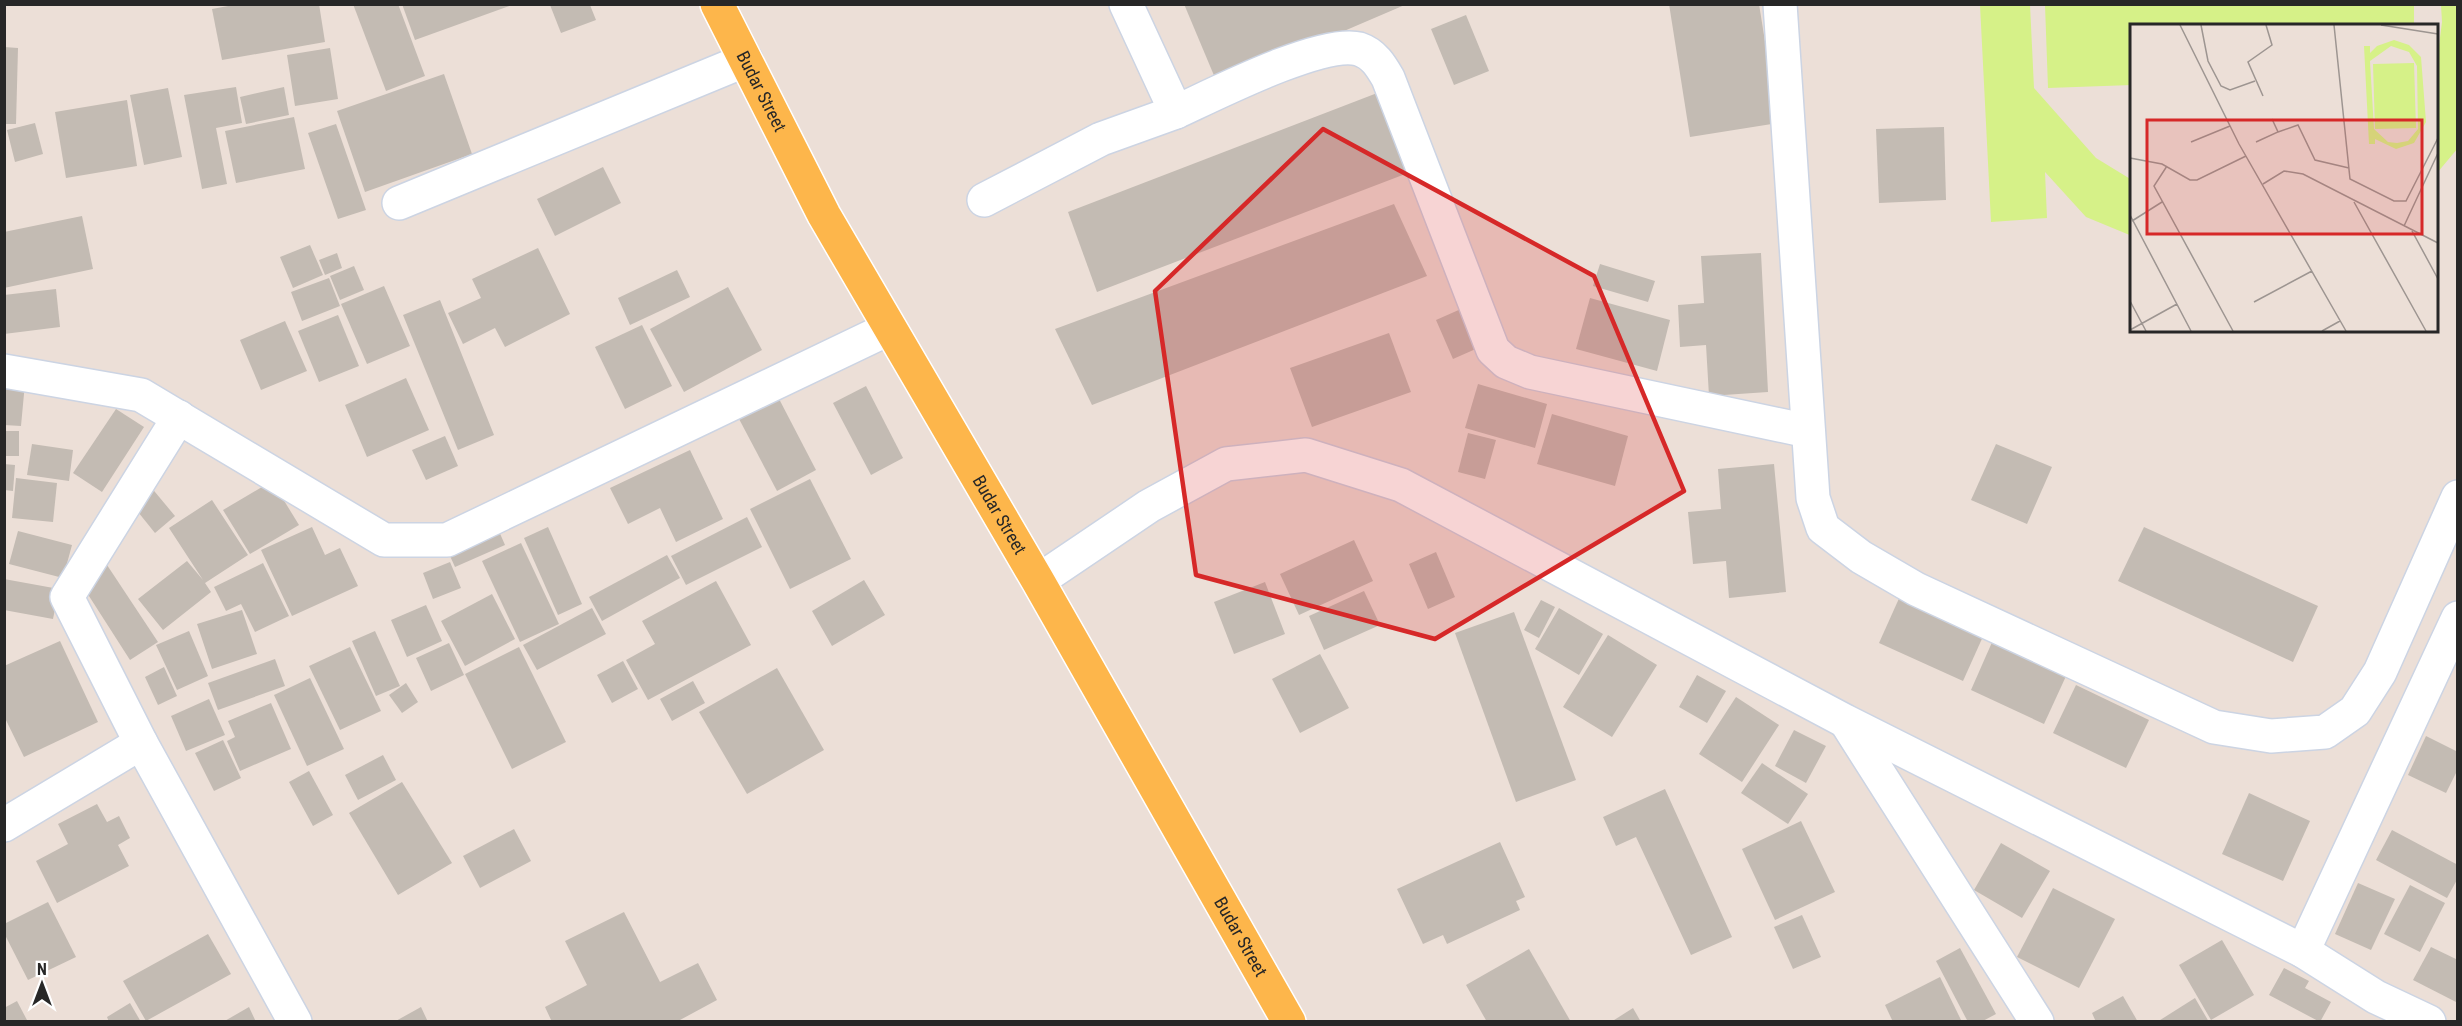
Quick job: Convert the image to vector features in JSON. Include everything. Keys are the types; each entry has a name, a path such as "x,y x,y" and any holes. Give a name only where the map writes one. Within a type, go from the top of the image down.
{"main road":[{"name":"Budar Street","path":"717,4 824,215 1038,581 1289,1022"}],"street":[{"path":"1126,4 1176,112"},
{"path":"1780,4 1813,498 1823,528 1861,557 1916,589 2214,727 2271,736 2325,732 2355,711 2380,672 2457,497"},
{"path":"984,200 1101,139 1176,112 1262,73 1318,53 1340,48 1359,50 1377,60 1388,78 1493,350 1506,362 1530,372 1808,431"},
{"path":"399,203 746,60"},
{"path":"4,371 141,395 384,540 447,540 890,328"},
{"path":"178,417 67,597 141,742 295,1022"},
{"path":"1038,581 1149,506 1226,464 1306,454 1401,485 1845,721 2303,951 2382,1009 2429,1022"},
{"path":"2303,951 2457,618"},
{"path":"1845,721 2037,1022"},
{"path":"4,825 141,742"}],"highlighted area":[{"path":"1323,129 1594,276 1684,491 1435,639 1196,575 1155,291"}],"green space":[{"path":"1980,5 2030,5 2034,88 2096,158 2130,179 2130,235 2086,217 2045,172 2047,218 1991,222"},
{"path":"2045,5 2414,5 2414,24 2130,24 2130,85 2048,88"},
{"path":"2441,5 2457,5 2458,148 2438,172 2438,53 2442,22"}],"building":[{"path":"239,4 319,4 325,42 222,60 212,9"},
{"path":"353,4 398,4 425,76 386,91"},
{"path":"402,4 512,4 512,5 415,40"},
{"path":"1184,4 1407,4 1218,85"},
{"path":"1669,4 1759,4 1778,123 1690,137"},
{"path":"550,5 590,5 596,20 561,33"},
{"path":"1466,15 1489,71 1454,85 1431,29"},
{"path":"4,47 18,48 16,124 4,124"},
{"path":"330,48 338,99 295,106 287,55"},
{"path":"444,74 472,154 365,192 337,111"},
{"path":"236,87 242,123 216,128 227,184 202,189 184,95"},
{"path":"284,87 289,115 246,124 240,97"},
{"path":"168,88 182,157 144,165 130,95"},
{"path":"1385,90 1421,168 1097,292 1068,212"},
{"path":"127,100 137,166 66,178 55,112"},
{"path":"294,117 305,169 236,183 225,131"},
{"path":"35,123 43,154 15,162 7,130"},
{"path":"336,124 366,210 338,219 308,133"},
{"path":"1944,127 1946,200 1879,203 1876,129"},
{"path":"603,167 621,203 555,236 537,199"},
{"path":"1394,204 1427,276 1092,405 1055,329"},
{"path":"82,216 93,269 4,288 4,232"},
{"path":"310,245 323,275 293,288 280,257"},
{"path":"538,248 570,314 505,347 495,328 463,344 448,313 481,298 472,279"},
{"path":"337,253 342,268 325,275 319,260"},
{"path":"1761,253 1768,392 1709,396 1706,345 1680,347 1678,305 1704,303 1701,256"},
{"path":"1600,264 1655,281 1648,302 1593,286"},
{"path":"354,266 364,290 340,300 330,276"},
{"path":"677,270 690,297 630,325 618,298"},
{"path":"329,278 340,306 302,321 291,292"},
{"path":"384,286 410,346 367,364 341,304"},
{"path":"728,287 762,350 684,392 650,329"},
{"path":"56,289 60,327 4,334 4,295"},
{"path":"1590,298 1670,320 1657,371 1576,349"},
{"path":"440,300 494,435 458,450 403,315"},
{"path":"1470,305 1487,344 1453,359 1436,320"},
{"path":"338,315 359,366 319,382 298,331"},
{"path":"285,321 307,371 261,390 240,340"},
{"path":"642,325 672,386 625,409 595,347"},
{"path":"1389,333 1411,392 1312,427 1290,368"},
{"path":"406,378 429,430 367,457 345,405"},
{"path":"4,382 25,383 21,426 4,425"},
{"path":"1478,384 1547,404 1535,448 1465,428"},
{"path":"866,386 903,458 871,475 833,403"},
{"path":"777,395 816,470 777,491 738,417"},
{"path":"116,409 144,427 102,492 73,473"},
{"path":"1552,414 1628,436 1615,486 1537,464"},
{"path":"4,431 19,431 19,456 4,456"},
{"path":"1468,433 1496,440 1485,479 1458,472"},
{"path":"445,436 458,466 426,480 412,450"},
{"path":"32,444 73,450 69,481 27,475"},
{"path":"1996,444 2052,467 2027,524 1971,500"},
{"path":"690,450 723,519 676,542 660,508 628,524 610,488"},
{"path":"4,464 15,465 13,491 4,490"},
{"path":"1774,464 1786,592 1729,598 1726,561 1693,564 1688,512 1721,509 1718,469"},
{"path":"16,478 57,483 53,522 12,518"},
{"path":"810,479 851,559 790,589 750,509"},
{"path":"272,481 299,525 250,554 223,510"},
{"path":"150,486 175,516 155,533 130,502"},
{"path":"212,500 248,555 205,583 211,592 163,630 138,599 187,561 203,580 169,528"},
{"path":"747,517 762,547 686,585 671,556"},
{"path":"495,522 505,545 455,567 445,545"},
{"path":"312,527 325,555 340,548 358,586 292,616 261,550"},
{"path":"548,527 582,604 558,615 524,538"},
{"path":"2144,527 2318,606 2293,662 2118,581"},
{"path":"18,531 72,545 63,578 9,564"},
{"path":"1354,540 1373,581 1299,615 1280,574"},
{"path":"521,543 559,624 520,642 482,561"},
{"path":"1436,552 1455,597 1428,609 1409,564"},
{"path":"667,555 680,578 602,621 589,597"},
{"path":"450,562 461,588 433,599 423,573"},
{"path":"263,563 289,616 255,632 241,604 226,611 214,587"},
{"path":"107,565 158,642 130,660 80,582"},
{"path":"4,579 59,589 53,619 4,610"},
{"path":"864,580 885,615 832,646 812,611"},
{"path":"716,581 751,645 648,700 626,660 655,644 642,621"},
{"path":"1265,582 1285,634 1234,654 1214,602"},
{"path":"1364,591 1380,625 1324,650 1309,616"},
{"path":"492,594 515,639 465,666 441,621"},
{"path":"1901,594 1985,632 1963,681 1879,643"},
{"path":"1541,600 1555,607 1539,638 1524,630"},
{"path":"426,605 442,641 407,657 391,620"},
{"path":"592,608 606,634 537,670 523,645"},
{"path":"1559,608 1603,634 1579,675 1535,649"},
{"path":"242,610 257,654 212,669 197,624"},
{"path":"1514,612 1576,780 1516,802 1455,633"},
{"path":"189,631 208,676 177,690 156,645"},
{"path":"375,631 400,686 376,696 352,641"},
{"path":"1608,635 1657,665 1612,737 1563,707"},
{"path":"1993,640 2067,674 2044,724 1971,690"},
{"path":"60,641 98,722 24,757 4,716 4,666"},
{"path":"449,643 464,675 431,691 416,658"},
{"path":"350,647 381,711 340,730 309,666"},
{"path":"519,647 566,742 512,769 465,674"},
{"path":"1320,654 1349,708 1300,733 1272,679"},
{"path":"275,659 285,686 218,710 208,683"},
{"path":"623,661 638,689 612,703 597,675"},
{"path":"164,667 177,696 158,705 145,677"},
{"path":"777,668 824,750 747,794 699,712"},
{"path":"1697,675 1726,691 1707,723 1679,707"},
{"path":"310,678 344,749 307,766 274,695"},
{"path":"693,681 705,703 672,721 660,699"},
{"path":"406,683 418,702 402,713 389,695"},
{"path":"2076,685 2149,720 2126,768 2053,733"},
{"path":"1736,697 1779,725 1742,782 1699,754"},
{"path":"209,699 225,735 186,751 171,716"},
{"path":"271,703 291,749 240,771 227,741 235,737 228,721"},
{"path":"1794,730 1826,746 1806,783 1775,766"},
{"path":"2426,736 2458,752 2458,769 2446,793 2408,775"},
{"path":"223,740 241,778 214,791 195,753"},
{"path":"383,755 396,780 358,800 345,775"},
{"path":"1762,763 1808,794 1788,824 1741,793"},
{"path":"309,771 333,815 313,826 289,782"},
{"path":"402,782 452,863 398,895 349,813"},
{"path":"1665,789 1732,937 1691,955 1636,837 1616,846 1603,817"},
{"path":"2249,793 2310,821 2283,881 2222,854"},
{"path":"97,804 107,822 119,816 130,838 118,845 129,866 57,903 36,861 68,844 58,824"},
{"path":"1801,821 1835,892 1775,920 1742,849"},
{"path":"514,829 531,861 480,888 463,856"},
{"path":"2392,830 2458,865 2458,878 2447,898 2376,860"},
{"path":"1500,842 1525,897 1516,901 1520,910 1447,944 1443,935 1423,944 1397,889"},
{"path":"2001,843 2050,871 2022,918 1974,890"},
{"path":"2358,883 2395,899 2371,950 2335,934"},
{"path":"2410,885 2445,903 2420,952 2384,934"},
{"path":"2053,888 2115,919 2079,988 2017,957"},
{"path":"48,902 76,957 28,980 4,933 4,924"},
{"path":"624,912 660,982 698,963 717,1000 680,1020 681,1022 552,1022 545,1007 587,985 565,941"},
{"path":"1802,915 1821,957 1793,969 1774,927"},
{"path":"208,934 231,974 146,1021 123,981"},
{"path":"2222,940 2254,995 2211,1020 2179,965"},
{"path":"2431,947 2458,960 2458,1003 2413,980"},
{"path":"1960,948 1996,1014 1981,1022 1968,1022 1936,961"},
{"path":"1529,949 1571,1022 1487,1022 1466,985"},
{"path":"2284,968 2309,981 2305,988 2331,1002 2320,1022 2269,995"},
{"path":"1940,977 1962,1022 1893,1022 1885,1005"},
{"path":"2123,996 2138,1022 2096,1022 2092,1013"},
{"path":"2195,998 2209,1022 2157,1022"},
{"path":"17,1001 28,1022 4,1022 4,1008"},
{"path":"130,1003 141,1022 109,1022 107,1017"},
{"path":"249,1007 256,1022 223,1022"},
{"path":"421,1007 428,1022 394,1022"},
{"path":"1633,1008 1641,1022 1611,1022"}]}
